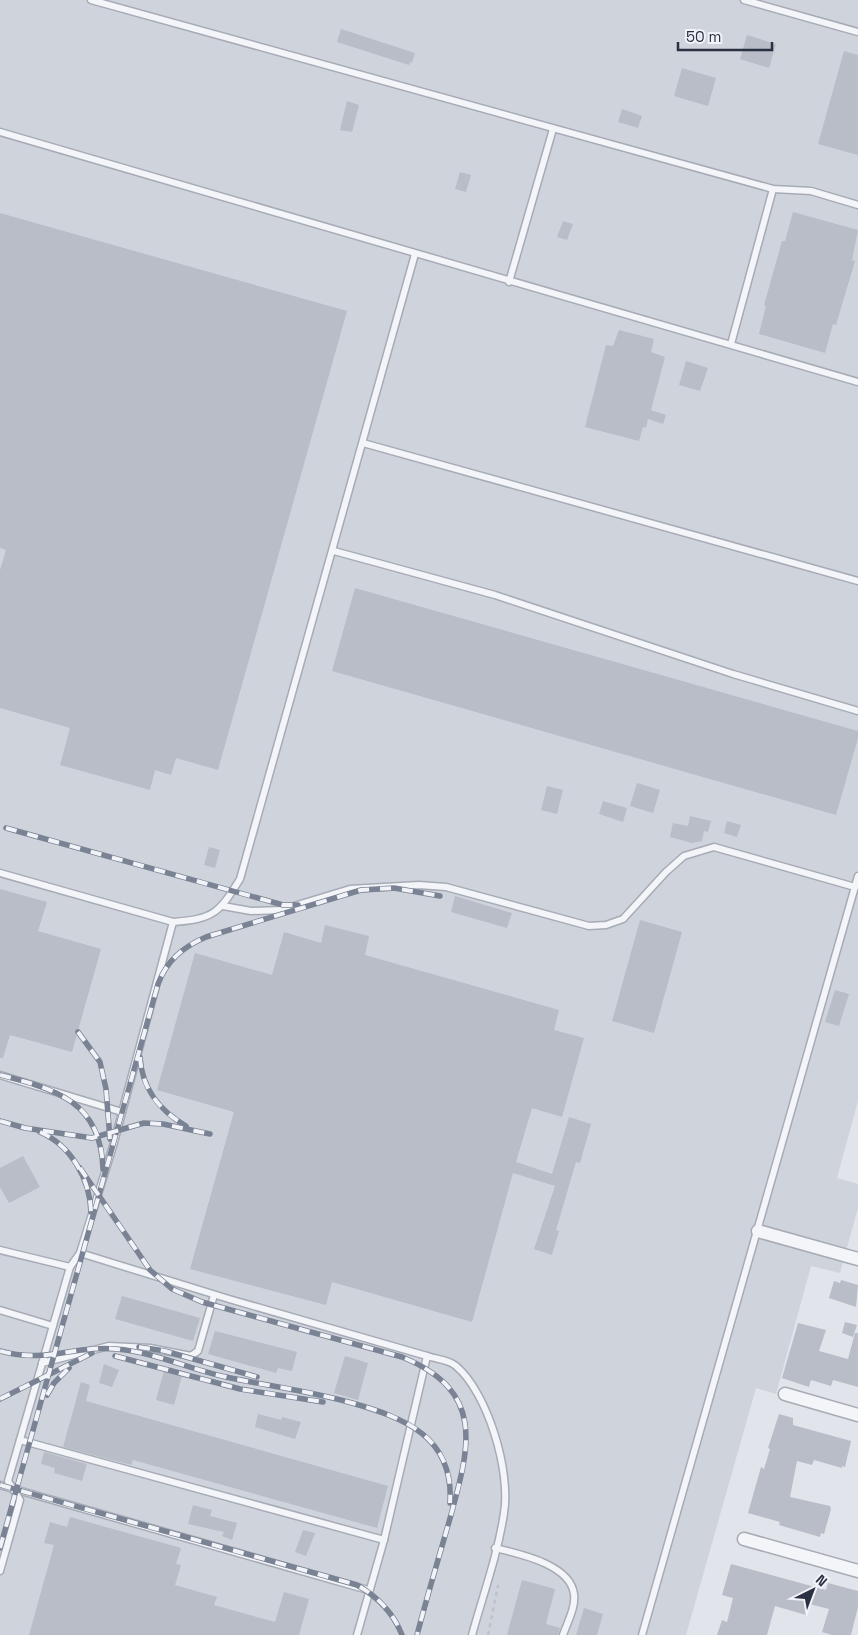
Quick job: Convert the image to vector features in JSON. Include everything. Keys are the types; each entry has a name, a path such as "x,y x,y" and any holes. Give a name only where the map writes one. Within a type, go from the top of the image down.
{"street":[{"path":"758,1231 858,1259"},
{"path":"785,1394 858,1415"},
{"path":"744,1539 858,1571"}],"lane":[{"path":"92,0 773,189 811,191 858,205"},
{"path":"744,0 858,32"},
{"path":"509,282 553,129"},
{"path":"0,132 509,282 731,344 858,382"},
{"path":"731,344 773,189"},
{"path":"0,873 173,922 201,920 223,906 240,879 334,551 415,254"},
{"path":"364,443 858,581"},
{"path":"334,551 495,595 732,674 858,711"},
{"path":"223,906 251,911 281,910 350,889 419,885 446,887 589,926 606,925 623,919 666,872 684,856 714,847 855,887"},
{"path":"642,1635 858,876"},
{"path":"0,1570 20,1500 8,1481 70,1267 80,1253 122,1112 173,922"},
{"path":"0,1075 122,1112"},
{"path":"0,1250 70,1267"},
{"path":"80,1253 214,1295 454,1364 468,1377 483,1403 501,1459 504,1490 504,1512 472,1635"},
{"path":"42,1363 109,1346 150,1348 190,1356 198,1351 214,1295"},
{"path":"0,1310 53,1326"},
{"path":"357,1635 368,1590 384,1540 427,1356"},
{"path":"20,1440 384,1540"},
{"path":"0,1485 368,1590"},
{"path":"495,1548 530,1556 561,1573 569,1583 574,1594 574,1602 563,1635"}],"path":[{"path":"488,1635 499,1580"}],"shaded area":[{"path":"0,0 858,0 858,1101 837,1178 858,1184 858,1208 840,1273 811,1266 776,1394 756,1388 686,1635 0,1635"}],"building":[{"path":"341,29 415,53 412,63 410,62 409,65 337,42"},
{"path":"747,35 776,44 769,68 740,59"},
{"path":"844,51 858,55 858,155 818,144"},
{"path":"682,68 716,78 708,106 674,96"},
{"path":"347,101 359,105 352,132 340,130"},
{"path":"622,109 642,116 638,128 618,122"},
{"path":"460,172 471,175 466,192 455,189"},
{"path":"793,212 858,230 852,260 855,261 836,325 833,324 825,353 759,334 766,306 764,305 782,241 785,241"},
{"path":"0,213 347,311 218,770 176,758 171,775 155,770 150,790 60,765 70,728 0,708 0,570 6,550 0,548"},
{"path":"563,221 573,224 567,240 557,237"},
{"path":"619,330 654,339 651,352 665,357 651,410 666,415 663,424 648,419 646,428 643,427 639,441 585,427 606,345 613,346"},
{"path":"686,361 708,368 700,391 679,385"},
{"path":"355,588 858,731 858,738 836,815 332,671"},
{"path":"637,783 660,790 653,813 630,806"},
{"path":"547,786 563,790 557,814 541,810"},
{"path":"603,801 627,808 623,822 599,814"},
{"path":"690,816 711,821 708,832 704,831 702,841 692,843 670,837 673,823 688,826"},
{"path":"727,821 741,825 737,837 724,833"},
{"path":"209,847 220,850 215,868 204,865"},
{"path":"0,889 47,902 38,931 101,949 72,1052 10,1035 3,1058 0,1058"},
{"path":"455,896 512,913 507,928 451,912"},
{"path":"640,920 682,932 654,1033 612,1021"},
{"path":"325,925 369,936 365,955 559,1010 554,1030 584,1038 562,1117 532,1108 516,1162 552,1174 569,1117 591,1124 580,1163 576,1162 556,1230 559,1231 552,1255 534,1249 555,1186 513,1173 472,1322 332,1282 326,1305 190,1269 234,1112 157,1090 195,953 272,975 284,932 321,943"},
{"path":"835,990 849,994 839,1026 825,1022"},
{"path":"23,1156 40,1187 9,1203 0,1187 0,1168"},
{"path":"841,1280 858,1285 856,1307 829,1298 834,1281 840,1283"},
{"path":"122,1296 200,1318 193,1341 115,1319"},
{"path":"845,1322 857,1325 853,1337 842,1333"},
{"path":"798,1323 826,1330 819,1351 848,1359 855,1333 858,1333 858,1387 833,1380 831,1386 811,1380 809,1387 782,1378"},
{"path":"215,1331 297,1352 292,1371 278,1368 276,1373 208,1354"},
{"path":"345,1356 368,1363 358,1400 334,1393"},
{"path":"104,1364 119,1370 112,1387 99,1383"},
{"path":"164,1371 182,1376 174,1405 156,1400"},
{"path":"81,1382 90,1385 86,1401 388,1486 377,1528 133,1460 131,1465 63,1447"},
{"path":"258,1414 281,1420 282,1417 301,1422 295,1439 255,1427"},
{"path":"779,1414 793,1418 793,1425 851,1441 845,1467 842,1466 842,1468 814,1460 812,1465 797,1461 790,1497 830,1506 831,1509 824,1534 821,1533 820,1537 779,1525 780,1522 748,1513 761,1467 764,1469 770,1449 768,1448"},
{"path":"44,1452 87,1464 82,1481 54,1473 55,1468 41,1464"},
{"path":"193,1505 212,1510 210,1516 237,1523 232,1540 222,1536 224,1532 188,1524"},
{"path":"70,1517 181,1548 176,1564 181,1565 175,1585 217,1597 214,1605 275,1622 284,1592 309,1599 299,1635 29,1635 54,1545 44,1543 50,1522 67,1527"},
{"path":"303,1530 315,1533 306,1556 295,1552"},
{"path":"731,1564 826,1590 828,1583 858,1591 858,1607 851,1635 832,1635 822,1632 829,1609 809,1604 806,1615 775,1606 767,1635 717,1635 722,1620 727,1622 733,1598 722,1595"},
{"path":"522,1580 555,1589 546,1624 560,1628 558,1635 507,1635"},
{"path":"584,1608 603,1614 597,1635 576,1635"}],"railway":[{"path":"6,828 283,905 298,905"},
{"path":"0,1548 158,984 166,968 183,950 206,937 361,890 394,888 440,896"},
{"path":"78,1032 100,1062 106,1089 110,1139"},
{"path":"140,1057 141,1068 148,1089 160,1106 186,1126"},
{"path":"0,1075 56,1093 84,1113 94,1128 100,1146 103,1169"},
{"path":"0,1121 25,1128 92,1138 144,1123 163,1124 210,1134"},
{"path":"40,1132 61,1146 77,1165 87,1188 91,1212"},
{"path":"80,1168 150,1270 172,1289 202,1302 402,1357 430,1371 448,1387 460,1405 465,1425 466,1447 456,1495 417,1635"},
{"path":"139,1347 165,1351 257,1377"},
{"path":"0,1351 32,1356 101,1348 130,1351 158,1357 226,1377 320,1395 372,1409 407,1424 435,1446 444,1462 449,1480 450,1503"},
{"path":"0,1399 92,1353"},
{"path":"115,1356 240,1389 323,1402"},
{"path":"47,1395 54,1383 69,1368"},
{"path":"0,1485 357,1585 384,1606 394,1619 402,1635"}]}
